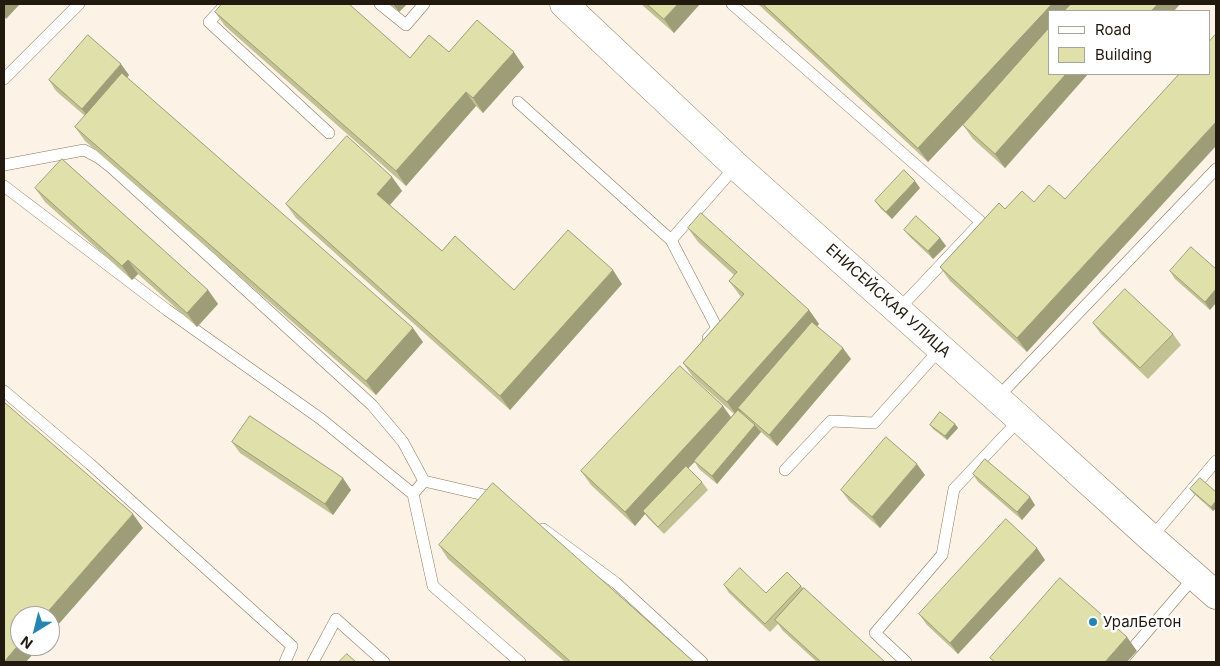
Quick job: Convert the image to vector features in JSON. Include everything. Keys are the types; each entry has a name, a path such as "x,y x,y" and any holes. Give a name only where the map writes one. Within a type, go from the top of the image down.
{"street":[{"name":"ЕНИСЕЙСКАЯ УЛИЦА","path":"564,4 736,166 1216,595"}],"lane":[{"path":"4,79 79,4"},
{"path":"226,4 209,22 329,133"},
{"path":"380,4 406,25 424,4"},
{"path":"732,4 981,222 898,310"},
{"path":"518,102 671,240 717,328 704,343"},
{"path":"4,165 84,150 99,158 372,405 403,442 424,481 503,499 510,505"},
{"path":"671,240 736,166"},
{"path":"997,398 1216,169"},
{"path":"4,186 167,310 321,419 413,494 433,586 520,662"},
{"path":"786,470 831,421 874,423 941,348"},
{"path":"4,392 90,464 292,646 285,662"},
{"path":"906,662 875,633 942,554 954,489 1020,419"},
{"path":"1152,538 1216,462"},
{"path":"413,494 424,481"},
{"path":"533,522 616,584 702,662"},
{"path":"1121,662 1195,576"},
{"path":"313,662 336,620 384,662"}],"building":[{"path":"222,4 349,4 410,58 429,35 449,52 477,20 514,52 473,98 466,92 396,171 215,12"},
{"path":"647,4 678,4 664,19"},
{"path":"763,4 1052,4 918,148"},
{"path":"1071,4 1158,4 1152,10 1065,10"},
{"path":"1048,29 1048,75 1065,75 995,154 963,125"},
{"path":"1216,34 1216,122 1017,338 940,267 999,203 1005,209 1022,191 1034,202 1049,185 1065,199 1178,75 1210,75 1210,41"},
{"path":"88,35 121,64 82,109 49,80"},
{"path":"122,73 413,328 366,381 75,127"},
{"path":"347,136 392,177 377,194 442,251 455,236 514,290 568,230 613,270 500,396 286,204"},
{"path":"62,159 208,290 187,313 128,260 122,266 35,188"},
{"path":"904,170 915,181 886,212 875,201"},
{"path":"701,213 809,310 727,402 683,363 744,294 729,281 737,272 688,228"},
{"path":"916,216 940,238 928,251 904,230"},
{"path":"1191,247 1216,269 1216,289 1205,302 1170,271"},
{"path":"1125,289 1173,334 1140,368 1093,323"},
{"path":"812,322 843,348 769,435 738,408"},
{"path":"680,366 723,406 625,512 581,471"},
{"path":"4,402 133,514 53,606 10,606 10,655 4,662"},
{"path":"738,410 755,425 712,476 694,461"},
{"path":"940,412 955,424 945,436 930,425"},
{"path":"250,416 343,478 325,504 232,442"},
{"path":"886,437 917,464 872,517 841,490"},
{"path":"985,459 1030,497 1017,512 973,474"},
{"path":"686,466 702,482 658,527 643,511"},
{"path":"1200,478 1216,492 1216,501 1211,507 1190,489"},
{"path":"493,483 694,662 571,662 439,545"},
{"path":"1006,519 1037,548 950,643 919,614"},
{"path":"740,568 766,593 787,572 801,586 765,624 724,585"},
{"path":"1060,578 1127,637 1105,662 995,662 990,658"},
{"path":"804,588 885,662 821,662 775,620"},
{"path":"347,654 356,662 339,662"}],"place":[{"name":"УралБетон","path":"1093,622"}]}
